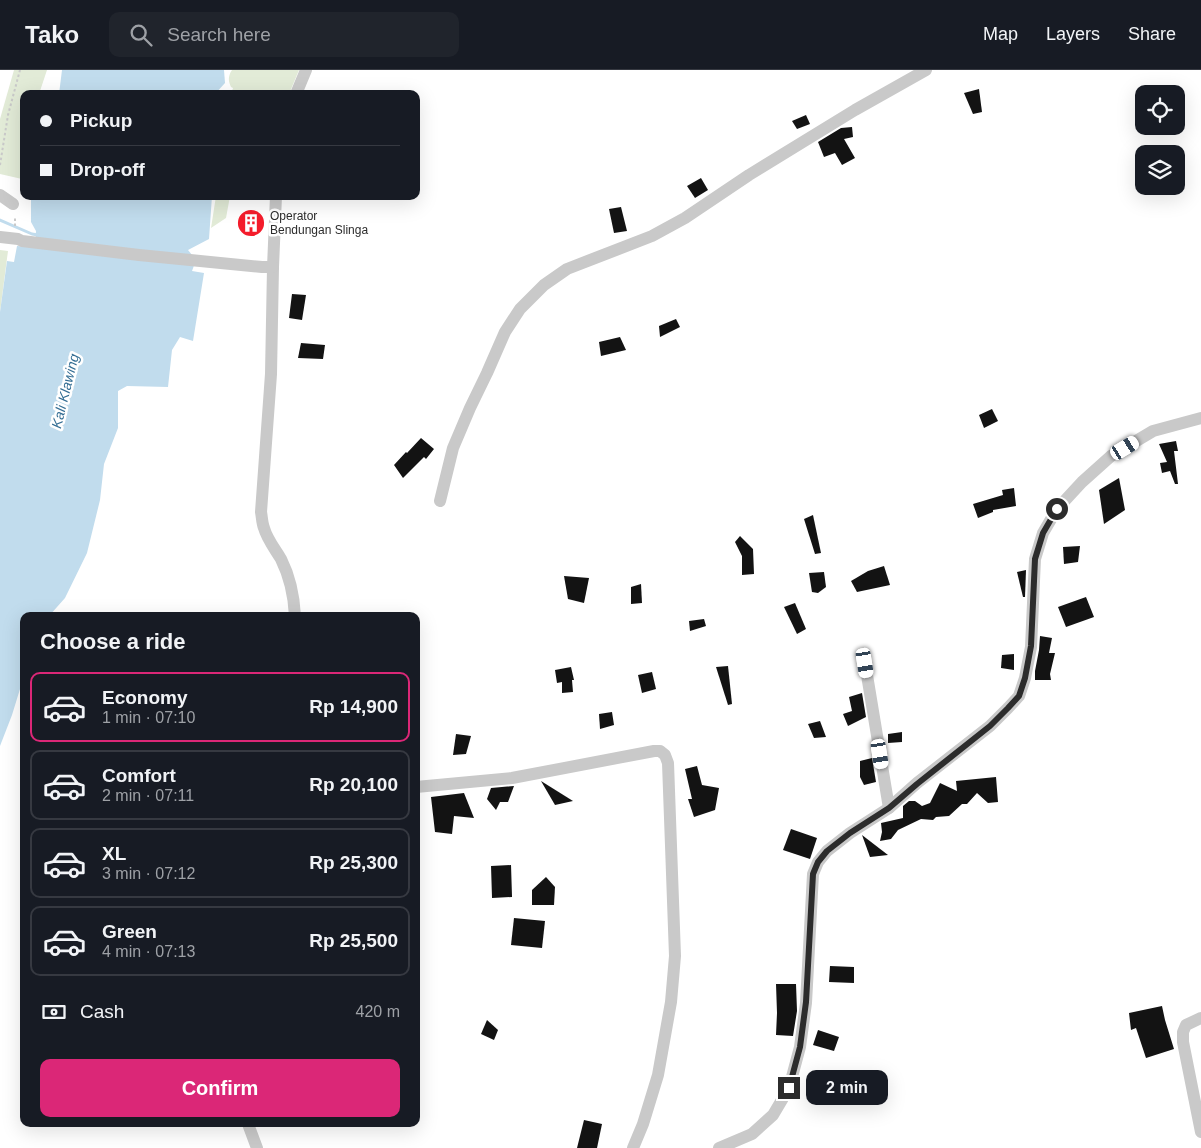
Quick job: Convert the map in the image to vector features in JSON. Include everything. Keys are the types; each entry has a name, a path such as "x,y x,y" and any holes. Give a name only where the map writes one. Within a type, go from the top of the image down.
{"street":[{"path":"298,90 306,70"},
{"path":"440,501 453,448 505,332 520,309 544,285 567,269 652,236 685,218 749,175 926,70"},
{"path":"0,195 13,204"},
{"path":"276,200 268,267 271,374 261,512 263,527 290,580 295,602 295,612"},
{"path":"0,237 22,242 268,267"},
{"path":"720,1148 752,1134 773,1116 789,1088 800,1047 806,1002 813,874 818,862 827,851 850,833 889,808 990,726 1019,696 1025,678 1031,646 1035,559 1043,533 1057,509 1082,482 1111,456 1153,431 1201,418"},
{"path":"865,663 889,808"},
{"path":"420,787 512,778 654,751 660,751 665,755 668,763 675,956 671,1002 658,1075 643,1124 633,1148"},
{"path":"1201,1018 1186,1025 1183,1032 1183,1042 1201,1132"},
{"path":"249,1127 257,1148"}],"path":[{"path":"0,165 8,115 20,70"},
{"path":"13,204 15,210 15,236 18,240"}],"green space":[{"path":"14,70 47,70 40,90 20,90 20,179 0,174 0,119"},
{"path":"232,70 299,70 291,90 232,90 229,81"},
{"path":"215,200 229,200 226,218 211,228"},
{"path":"0,250 8,251 0,312"}],"water":[{"path":"62,70 224,70 225,83 219,90 60,90"},
{"name":"Kali Klawing","path":"31,200 212,200 209,239 188,250 196,260 192,271 204,273 193,341 180,337 172,350 168,387 127,386 118,391 118,428 104,464 100,500 87,553 65,598 53,612 20,612 20,689 0,746 0,312 7,261 14,262 17,246 35,247 36,231 31,222"}],"building":[{"path":"979,89 982,112 973,114 964,93"},
{"path":"806,115 810,124 797,129 792,121"},
{"path":"852,127 853,137 844,139 855,158 842,165 835,153 824,157 818,142 841,128"},
{"path":"701,178 708,190 695,198 687,186"},
{"path":"621,207 627,231 614,233 609,209"},
{"name":"Operator Bendungan Slinga","path":"245,216 260,217 256,233 242,230"},
{"path":"292,294 306,295 302,320 289,318"},
{"path":"676,319 680,327 660,337 659,326"},
{"path":"620,337 626,350 601,356 599,342"},
{"path":"301,343 325,345 323,359 298,358"},
{"path":"992,409 998,421 984,428 979,415"},
{"path":"421,438 434,449 426,459 424,457 403,478 394,465"},
{"path":"1176,441 1178,451 1174,451 1178,484 1175,484 1170,471 1162,473 1160,463 1167,462 1159,444"},
{"path":"1119,478 1125,510 1104,524 1099,490"},
{"path":"1014,488 1016,506 993,510 993,512 978,518 973,504 1003,495 1002,490"},
{"path":"813,515 821,553 815,554 804,519"},
{"path":"740,536 753,549 754,574 742,575 742,556 735,542"},
{"path":"1080,546 1078,562 1064,564 1063,547"},
{"path":"884,566 890,585 857,592 851,581 868,571"},
{"path":"1026,570 1025,597 1023,597 1017,572"},
{"path":"824,572 826,587 818,593 812,592 809,573"},
{"path":"564,576 589,578 584,603 568,599"},
{"path":"641,584 642,603 631,604 631,587"},
{"path":"1086,597 1094,617 1066,627 1058,607"},
{"path":"795,603 806,629 797,634 784,607"},
{"path":"704,619 706,626 690,631 689,621"},
{"path":"1040,636 1052,638 1049,653 1055,653 1050,674 1051,680 1035,680"},
{"path":"1014,654 1014,670 1001,668 1002,655"},
{"path":"728,666 732,704 728,705 716,667"},
{"path":"571,667 574,680 572,680 573,692 562,693 562,682 557,683 555,670"},
{"path":"652,672 656,689 642,693 638,675"},
{"path":"862,693 866,717 848,726 843,714 852,711 849,697"},
{"path":"612,712 614,725 600,729 599,714"},
{"path":"820,721 826,737 814,738 808,724"},
{"path":"902,732 902,742 888,743 888,734"},
{"path":"456,734 471,736 466,754 453,755"},
{"path":"872,758 876,782 864,785 860,777 860,761"},
{"path":"697,766 702,785 719,788 715,810 694,817 688,799 692,799 685,769"},
{"path":"996,777 998,802 988,803 977,793 967,804 962,804 949,816 936,817 933,820 921,819 898,830 891,839 880,841 881,823 903,818 903,806 909,801 915,801 922,806 930,803 940,783 957,791 956,781"},
{"path":"541,781 573,801 555,805"},
{"path":"514,786 508,802 500,802 496,810 487,799 491,788"},
{"path":"464,793 474,818 454,816 452,834 435,832 431,797"},
{"path":"791,829 817,838 810,859 783,850"},
{"path":"862,835 888,855 870,857"},
{"path":"511,865 512,897 492,898 491,866"},
{"path":"546,877 555,887 554,905 532,905 532,890"},
{"path":"514,918 545,921 542,948 511,945"},
{"path":"830,966 854,967 854,983 829,982"},
{"path":"776,984 796,984 797,1011 793,1036 776,1035"},
{"path":"1162,1006 1174,1049 1146,1058 1136,1028 1131,1030 1129,1013"},
{"path":"487,1020 498,1030 494,1040 481,1034"},
{"path":"818,1030 839,1037 834,1051 813,1045"},
{"path":"584,1120 602,1124 597,1148 577,1148"}],"waterway":[{"path":"0,220 38,235"}],"place":[{"name":"Operator Bendungan Slinga","path":"251,223"}],"route":[{"path":"789,1088 800,1047 806,1002 813,874 818,862 827,851 850,833 889,808 990,726 1019,696 1025,678 1031,646 1035,559 1043,533 1057,509"}]}
